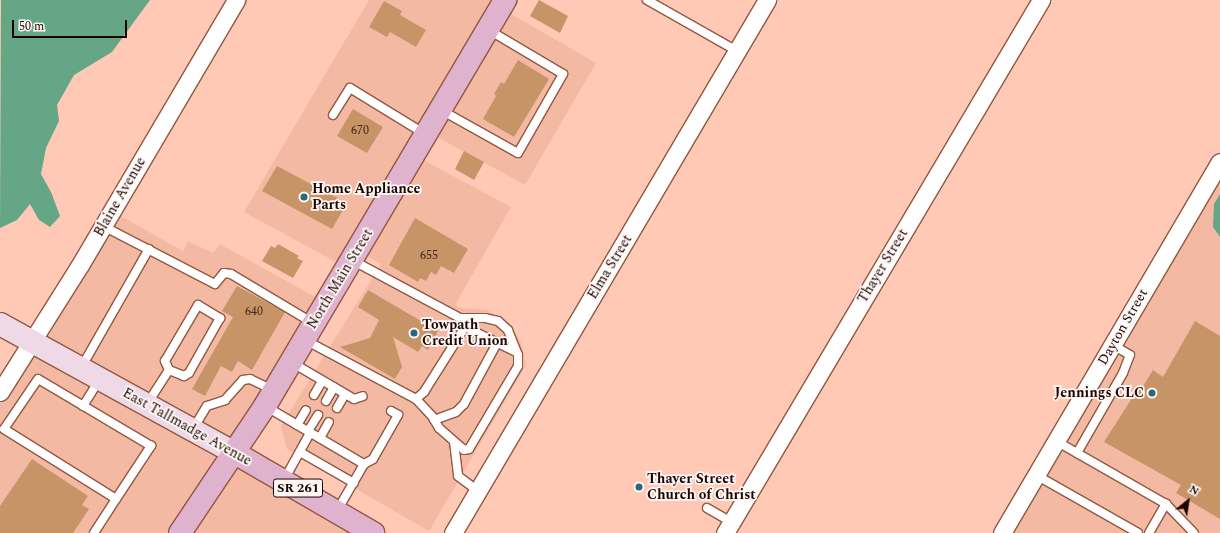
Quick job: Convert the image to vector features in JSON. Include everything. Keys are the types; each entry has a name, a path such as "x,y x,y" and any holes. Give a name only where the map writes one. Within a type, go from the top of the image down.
{"main road":[{"name":"North Main Street","path":"180,533 235,453 291,362 505,0"},
{"name":"East Tallmadge Avenue","path":"0,324 284,480 337,511 363,530"}],"street":[{"name":"Blaine Avenue","path":"0,392 33,342 103,226 236,0"},
{"name":"Elma Street","path":"453,533 767,0"},
{"name":"Thayer Street","path":"728,528 1041,0"},
{"name":"Dayton Street","path":"1002,533 1220,162"}],"lane":[{"path":"647,0 737,51"},
{"path":"440,110 518,153 563,74 488,29"},
{"path":"333,115 350,88 426,135"},
{"path":"103,226 215,284 224,273 231,274 309,331 416,399 439,428 464,450 469,449 518,366 518,355 514,351 465,327 460,318"},
{"path":"81,369 149,250"},
{"path":"352,260 460,318 486,318 498,321 508,330 514,351"},
{"path":"198,306 220,318 189,373 184,376 169,370 165,361 198,306"},
{"path":"416,399 424,392 465,327"},
{"path":"434,420 456,412 464,404 497,343"},
{"path":"1077,453 1123,373 1130,355 1113,345"},
{"path":"291,362 354,399 363,396"},
{"path":"147,405 169,370"},
{"path":"94,533 151,446 38,379 4,429 116,499"},
{"path":"83,406 100,379"},
{"path":"192,430 207,406 225,400 243,380 250,379 297,425 364,464"},
{"path":"314,395 322,381"},
{"path":"326,401 334,388"},
{"path":"337,408 346,394"},
{"path":"297,425 306,410"},
{"path":"337,511 364,464 373,459 398,416 391,411"},
{"path":"284,480 318,415"},
{"path":"320,438 329,422"},
{"path":"1056,441 1166,504 1194,533"},
{"path":"454,442 458,476 478,490"},
{"path":"300,452 354,483"},
{"path":"1036,475 1138,533"},
{"path":"1150,533 1166,504"},
{"path":"707,508 728,528"}],"shaded area":[{"path":"369,0 505,0 501,8 596,63 525,185 428,132 414,155 511,207 455,305 461,308 487,310 502,318 513,328 521,343 526,365 429,531 287,449 281,426 381,264 358,250 347,268 244,212"},
{"name":"Jennings CLC","path":"1220,163 1220,533 1002,533"},
{"path":"112,211 183,251 188,241 213,253 220,244 326,303 235,453 373,533 0,533 0,392"}],"green space":[{"path":"1,0 150,0 112,52 74,75 57,105 59,121 46,148 41,174 51,192 60,216 50,227 39,220 30,204 17,220 0,228"},
{"path":"1220,194 1220,237 1213,227 1214,204"}],"building":[{"path":"539,0 568,16 560,33 530,16"},
{"path":"384,1 402,11 400,15 426,30 416,47 390,32 387,37 369,27"},
{"path":"518,60 549,79 514,137 483,119 496,96 494,94 501,82 504,84"},
{"path":"353,109 383,127 367,153 337,136"},
{"path":"464,151 484,162 474,180 455,169"},
{"name":"Home Appliance Parts","path":"277,166 347,203 332,229 262,191"},
{"path":"415,218 468,249 454,273 441,266 436,275 431,272 426,281 420,278 418,282 389,265"},
{"path":"278,244 299,256 297,258 303,261 293,278 262,261 271,246 275,248"},
{"path":"237,286 285,312 252,370 238,361 232,372 221,366 205,396 192,389 233,317 222,311"},
{"name":"Towpath Credit Union","path":"368,290 438,331 428,350 422,346 418,352 393,337 402,367 395,379 340,347 370,338 379,320 358,307"},
{"path":"1195,321 1220,336 1220,519 1176,493 1181,485 1104,442 1139,387 1142,388 1153,370 1163,377"},
{"path":"32,459 88,496 82,505 89,509 73,533 0,533 0,506"}],"place":[{"name":"Home Appliance Parts","path":"304,197"},
{"name":"Towpath Credit Union","path":"414,333"},
{"name":"Jennings CLC","path":"1152,393"},
{"name":"Thayer Street Church of Christ","path":"639,487"}]}
